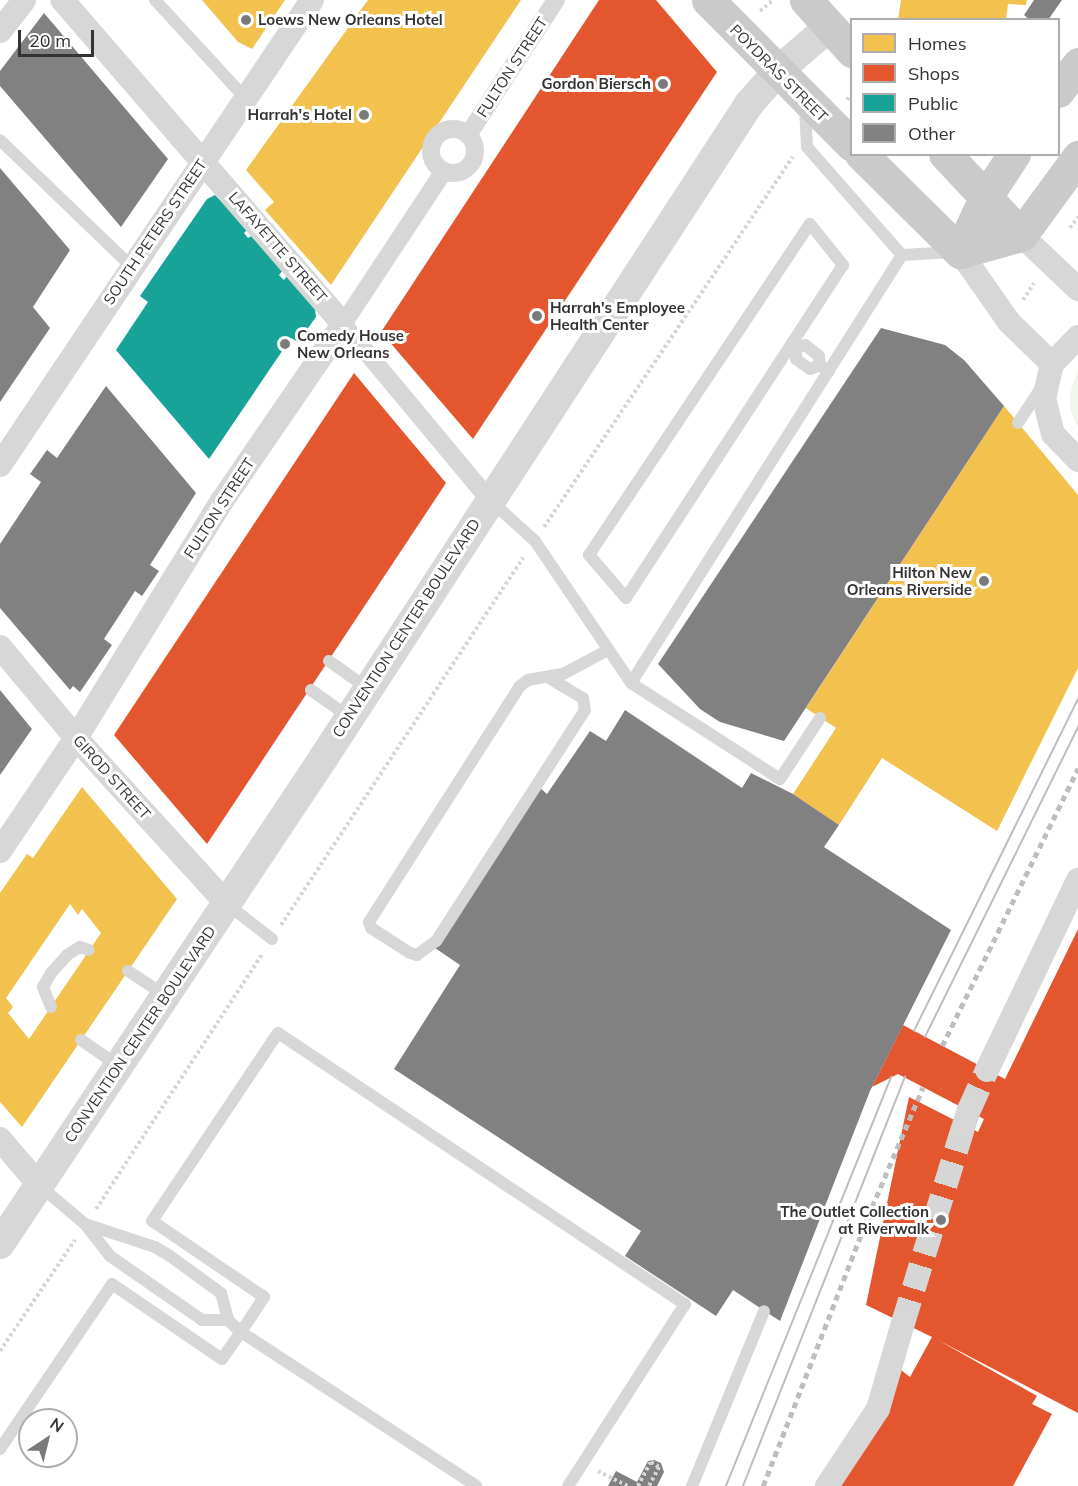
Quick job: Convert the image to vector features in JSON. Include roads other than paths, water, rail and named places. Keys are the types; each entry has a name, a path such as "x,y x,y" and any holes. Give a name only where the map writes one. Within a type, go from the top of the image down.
{"main road":[{"name":"POYDRAS STREET","path":"708,0 850,143"},
{"path":"806,0 850,49"},
{"path":"1060,90 1078,63"},
{"path":"863,156 960,252"},
{"path":"947,156 1021,235"},
{"path":"960,252 985,198 1013,156"},
{"path":"960,252 1021,235 1078,157"}],"street":[{"path":"0,31 24,0"},
{"name":"LAFAYETTE STREET","path":"62,0 344,324 489,499"},
{"name":"SOUTH PETERS STREET","path":"0,465 312,0"},
{"name":"FULTON STREET","path":"0,850 76,738 222,501 344,324 444,171 432,156 434,140 447,130 468,135 556,0"},
{"name":"CONVENTION CENTER BOULEVARD","path":"0,1244 227,904 489,499 749,104 778,71 830,26"},
{"path":"444,171 457,173 472,164 475,147 468,135"},
{"path":"1021,235 1078,289"},
{"path":"960,252 1009,322 1049,372"},
{"path":"1078,337 1049,372 1046,417 1064,449 1078,460"},
{"name":"GIROD STREET","path":"0,647 76,738 227,904"},
{"path":"987,1070 1078,880"},
{"path":"0,1139 40,1186"},
{"path":"827,1486 878,1408 903,1323"}],"lane":[{"path":"155,0 245,98"},
{"path":"804,98 807,147 902,255"},
{"path":"0,140 132,267"},
{"path":"810,224 843,265 793,346 626,598 589,555 810,224"},
{"path":"902,255 960,252"},
{"path":"631,683 825,369 902,255"},
{"path":"793,346 805,345 819,356 825,369"},
{"path":"1018,423 1049,372"},
{"path":"489,499 535,541 631,683 780,779 820,718"},
{"path":"551,679 583,698 585,710 436,941 417,955 410,953 371,928 369,922 519,687 528,681 551,679 608,650"},
{"path":"329,661 368,689"},
{"path":"311,690 349,718"},
{"path":"227,904 272,939"},
{"path":"51,1007 43,987 51,973 67,955 80,947 89,950"},
{"path":"128,971 166,996"},
{"path":"0,1449 112,1284 222,1359 241,1332 264,1297 152,1221 278,1033 685,1304 568,1486"},
{"path":"81,1040 120,1066"},
{"path":"40,1186 86,1224 110,1256 202,1320 228,1320"},
{"path":"86,1224 155,1246 170,1256 221,1293 228,1320 241,1332 476,1486"},
{"path":"692,1486 764,1311"}],"tunnel":[{"path":"969,1110 987,1070"},
{"path":"903,1323 964,1125"}],"tram line":[{"path":"914,1031 1078,699"},
{"path":"925,1037 1078,727"},
{"path":"726,1486 891,1077"},
{"path":"743,1486 905,1077"}],"railway":[{"path":"942,1046 1078,769"},
{"path":"763,1486 872,1207 923,1087"}],"place":[{"name":"Loews New Orleans Hotel","path":"246,20"},
{"name":"Gordon Biersch","path":"663,84"},
{"name":"Harrah's Hotel","path":"364,115"},
{"name":"Harrah's Employee Health Center","path":"537,316"},
{"name":"Comedy House New Orleans","path":"285,344"},
{"name":"Hilton New Orleans Riverside","path":"984,581"},
{"name":"The Outlet Collection at Riverwalk","path":"941,1220"}]}
